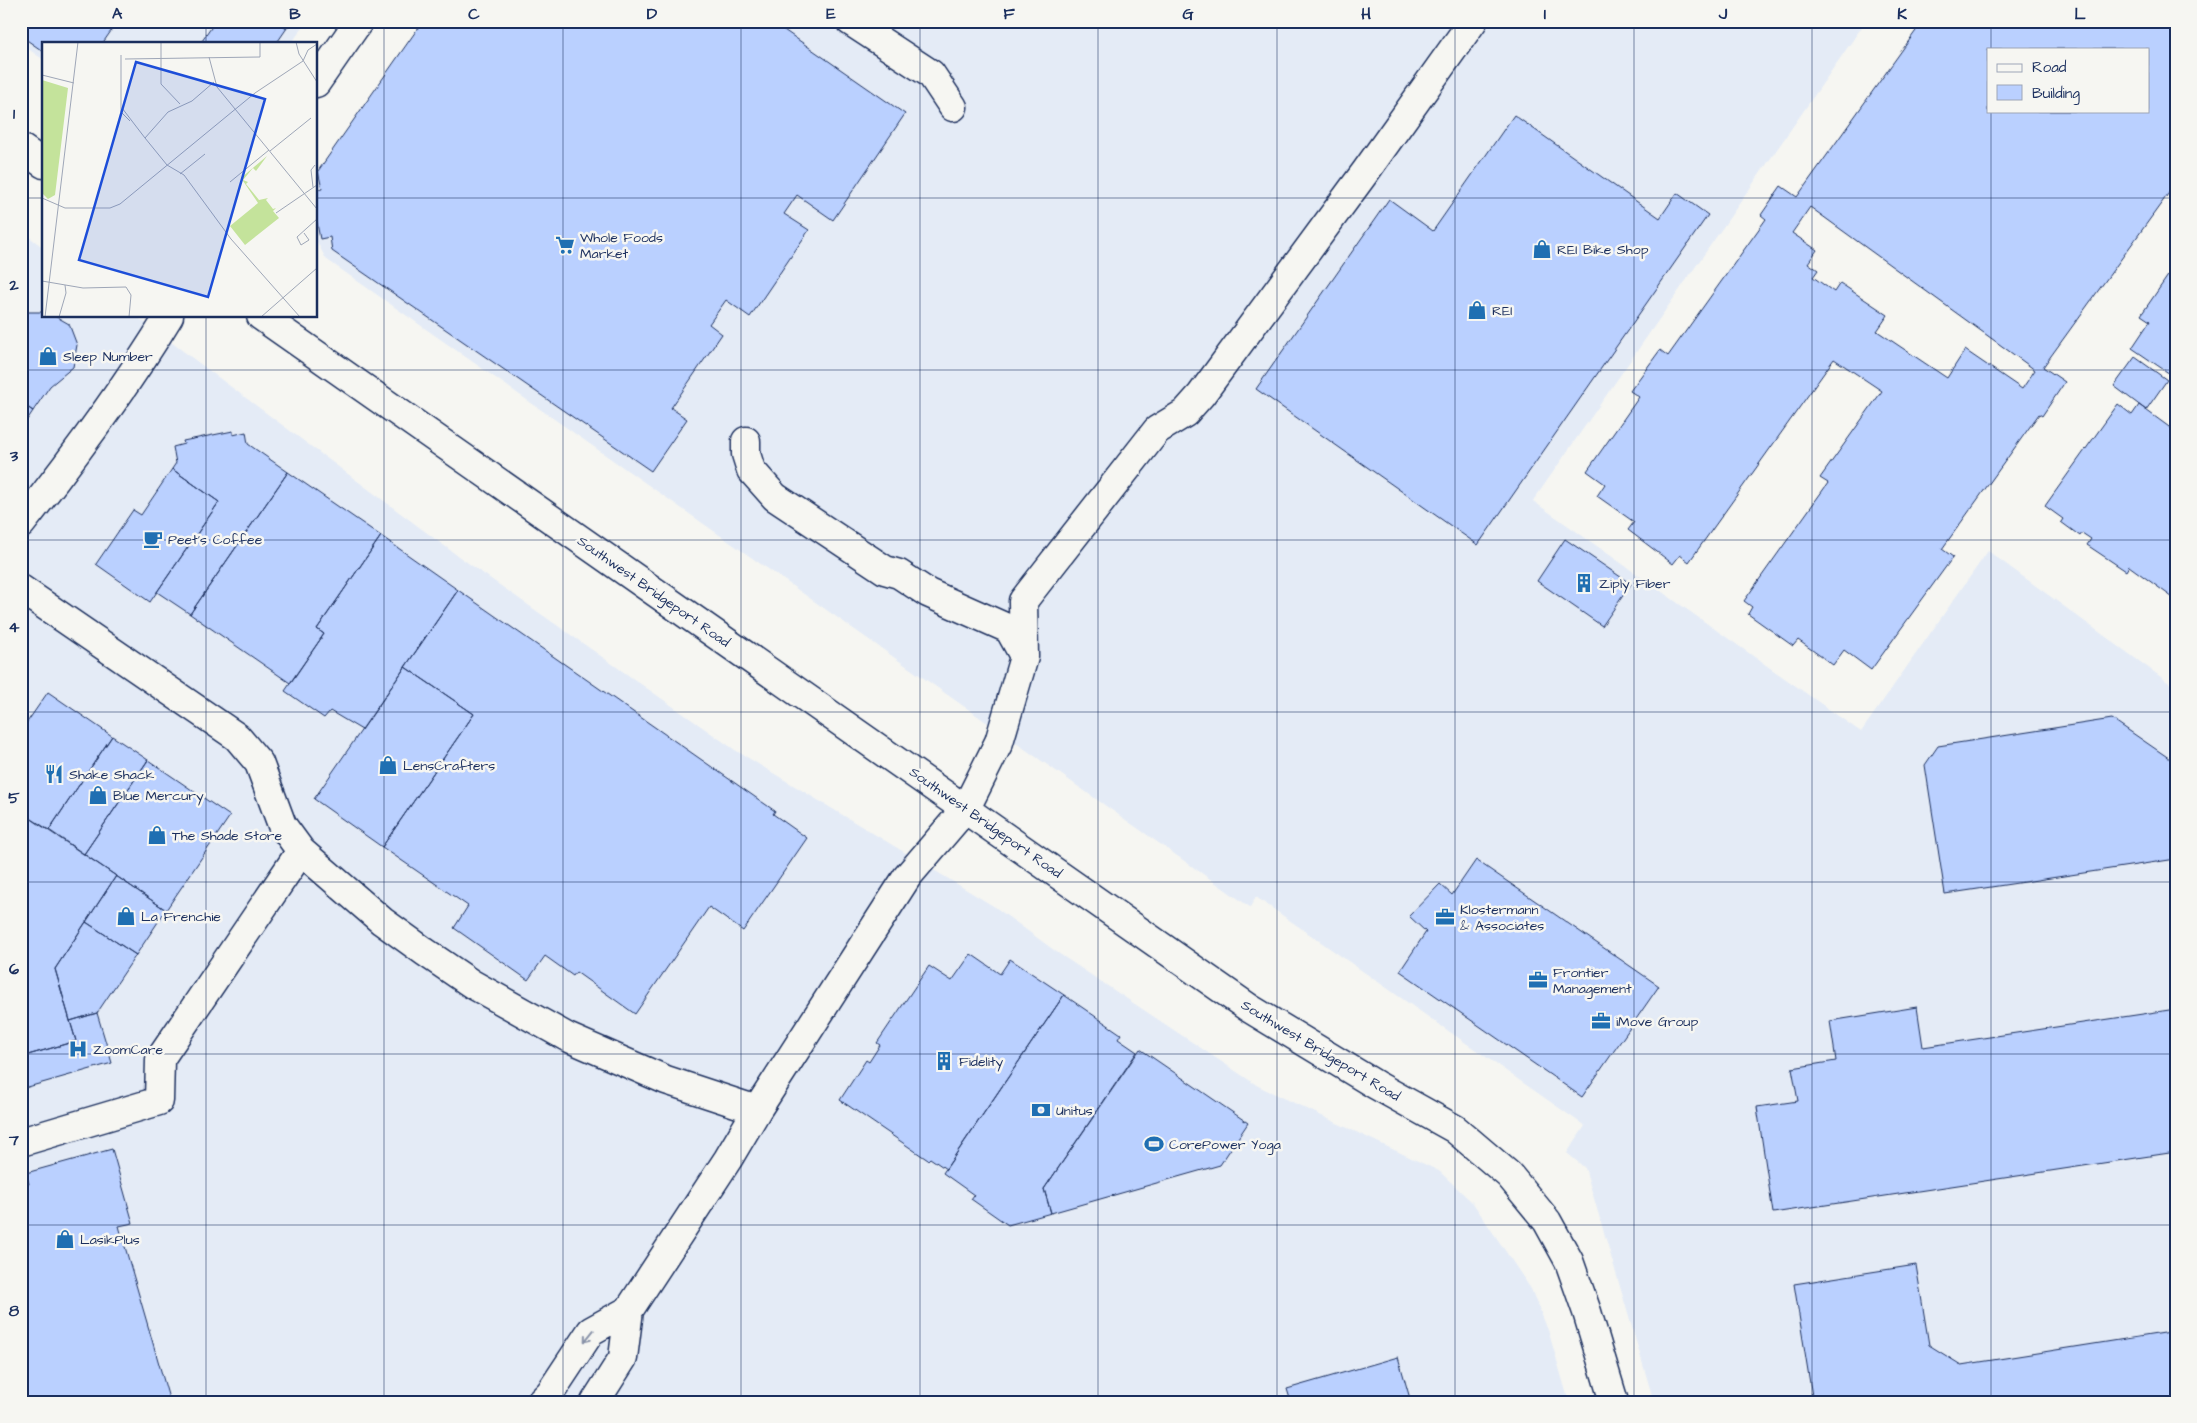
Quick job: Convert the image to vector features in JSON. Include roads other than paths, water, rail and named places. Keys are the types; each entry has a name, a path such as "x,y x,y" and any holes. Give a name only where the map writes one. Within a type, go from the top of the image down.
{"street":[{"path":"318,80 359,21"},
{"path":"850,21 931,74 953,107"},
{"path":"595,1402 623,1358 629,1310 728,1159 757,1110 907,877 966,808 999,742 1024,657 1023,601 1157,430 1185,413 1201,395 1366,171 1473,21"},
{"path":"21,148 42,163"},
{"path":"21,524 80,449 148,352 169,318"},
{"name":"Southwest Bridgeport Road","path":"264,318 1249,1008 1376,1085 1455,1129 1509,1175 1548,1221 1569,1261 1614,1402"},
{"path":"746,441 746,454 751,470 775,497 885,570 898,574 928,592 1009,629 1024,657"},
{"path":"21,589 236,737 259,763 282,825 301,851 382,920 472,984 567,1037 666,1080 757,1110"},
{"path":"21,1142 158,1101 160,1059 301,851"},
{"path":"541,1402 550,1393 591,1331 629,1310"}],"place":[{"name":"Whole Foods Market","path":"565,245"},
{"name":"REI Bike Shop","path":"1542,249"},
{"name":"REI","path":"1477,310"},
{"name":"Sleep Number","path":"48,356"},
{"name":"Peet's Coffee","path":"153,539"},
{"name":"Ziply Fiber","path":"1584,583"},
{"name":"LensCrafters","path":"388,765"},
{"name":"Shake Shack","path":"54,774"},
{"name":"Blue Mercury","path":"98,795"},
{"name":"The Shade Store","path":"157,835"},
{"name":"La Frenchie","path":"126,916"},
{"name":"Klostermann & Associates","path":"1445,917"},
{"name":"Frontier Management","path":"1538,980"},
{"name":"iMove Group","path":"1601,1021"},
{"name":"ZoomCare","path":"78,1049"},
{"name":"Fidelity","path":"944,1061"},
{"name":"Unitus","path":"1041,1110"},
{"name":"CorePower Yoga","path":"1154,1144"},
{"name":"LasikPlus","path":"65,1239"}]}
